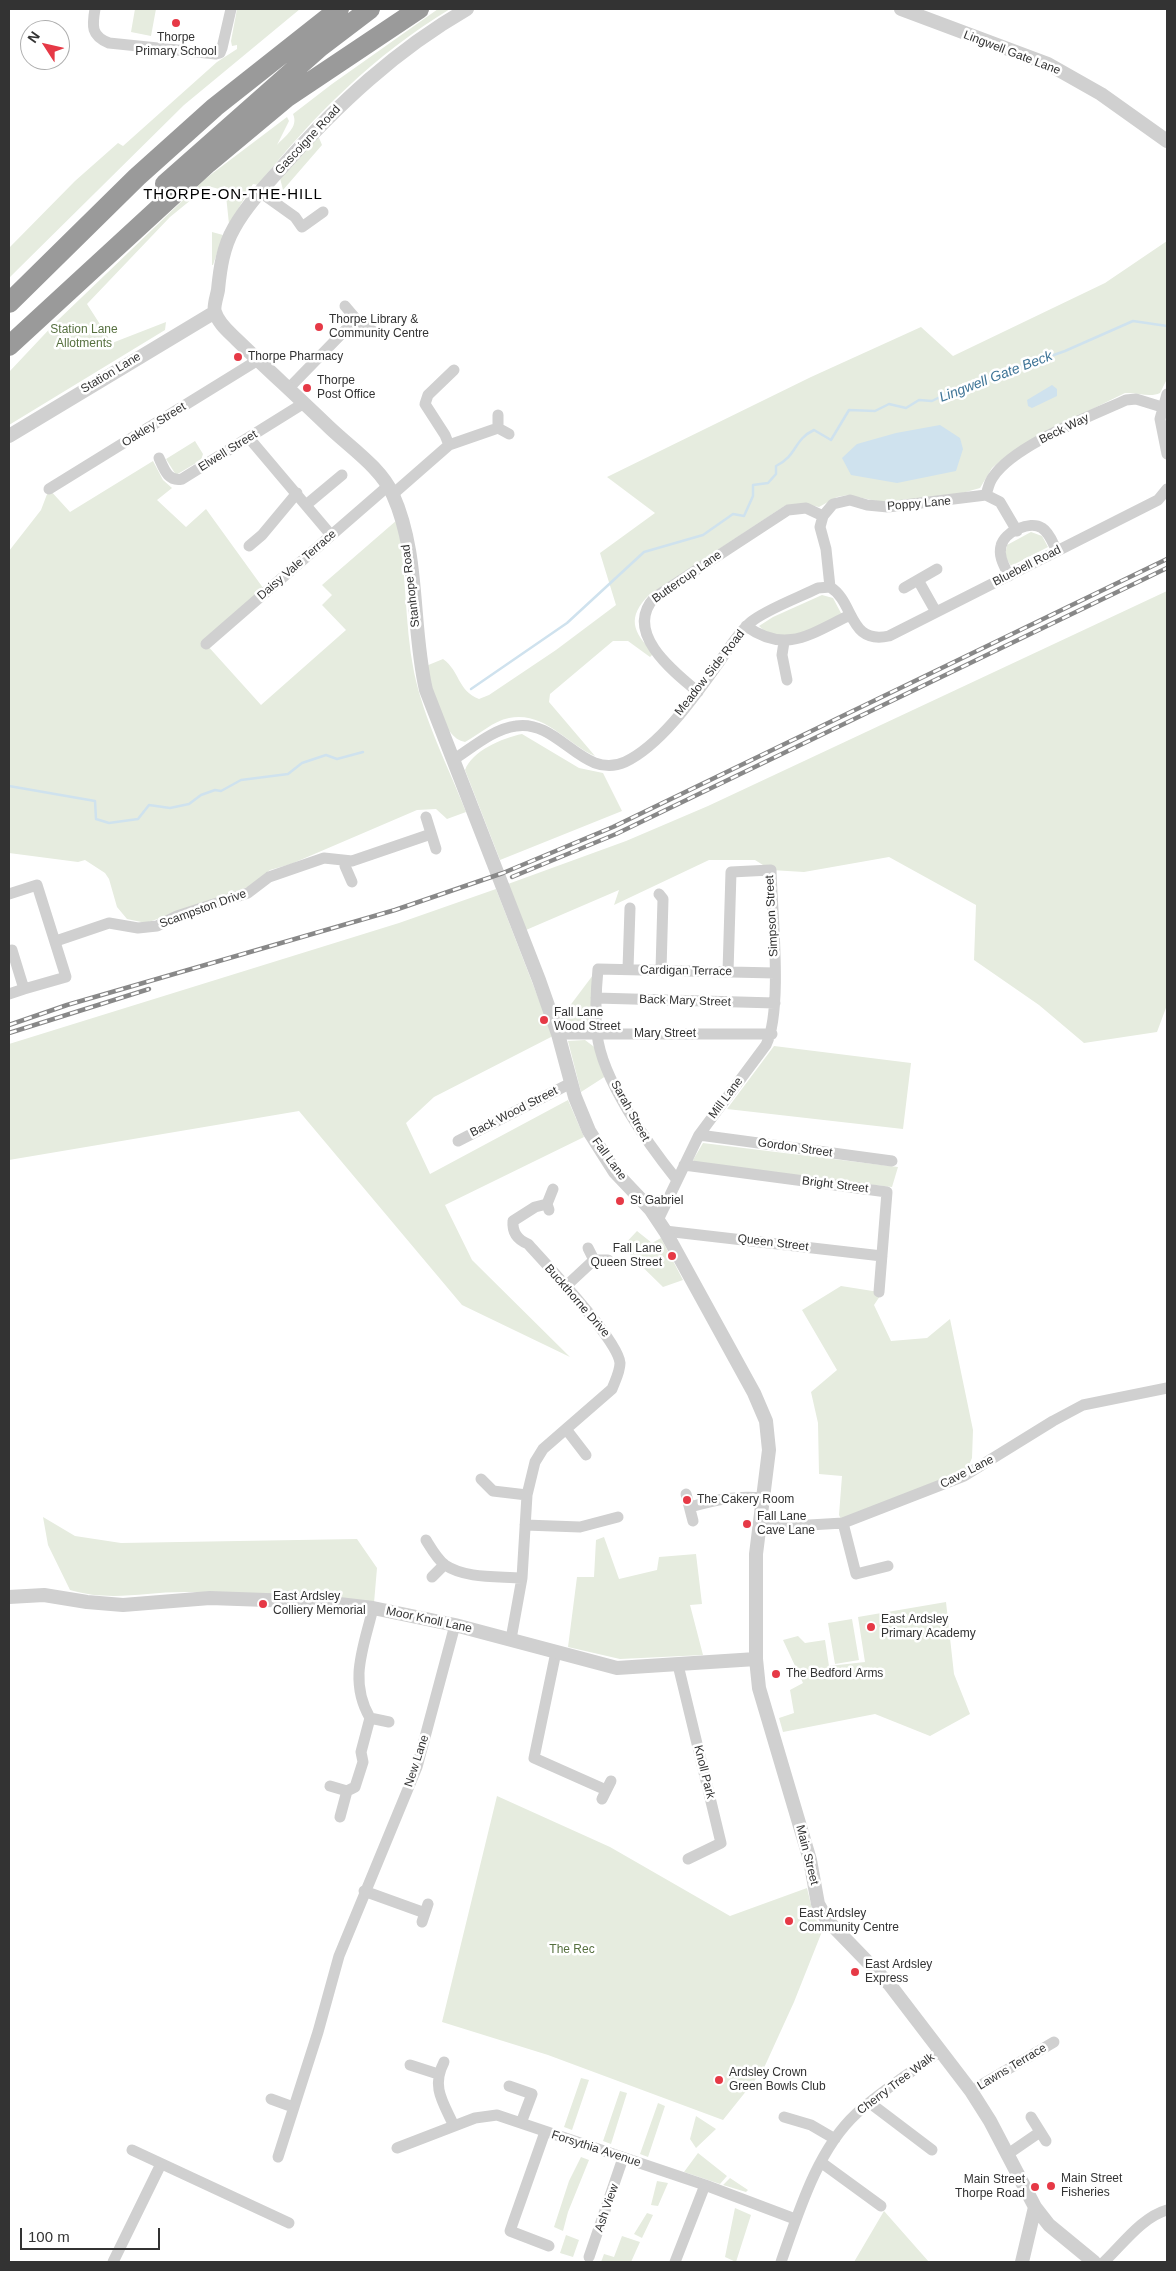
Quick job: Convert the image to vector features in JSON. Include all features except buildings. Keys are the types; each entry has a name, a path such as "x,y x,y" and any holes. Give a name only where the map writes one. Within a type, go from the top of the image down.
{"highway":[{"path":"9,303 137,177 214,107 339,9"},
{"path":"9,338 75,269 195,156 320,47 370,9"},
{"path":"9,346 208,163 286,98 419,9"}],"street":[{"path":"95,9 92,29 95,36 100,40 198,58 220,53 231,9"},
{"name":"Gascoigne Road","path":"215,312 219,273 226,248 234,228 260,192 316,128 348,97 391,59 437,26 467,9"},
{"name":"Lingwell Gate Lane","path":"901,9 1048,64 1101,94 1167,141"},
{"path":"260,192 295,217 302,227 323,212"},
{"path":"345,306 356,319 374,332"},
{"name":"Stanhope Road","path":"215,312 224,327 362,457 390,490 401,516 412,570 420,662 426,690 468,801"},
{"name":"Station Lane","path":"9,436 215,312"},
{"path":"289,388 356,319"},
{"name":"Oakley Street","path":"49,489 258,360"},
{"path":"453,370 428,395 425,404 450,445 498,428 509,434"},
{"path":"1167,394 1162,407 1160,429 1167,454"},
{"name":"Beck Way","path":"986,495 990,483 1000,468 1039,441 1126,400 1136,399 1162,407"},
{"name":"Elwell Street","path":"159,458 170,478 176,481 182,479 304,403"},
{"path":"498,415 498,428"},
{"path":"249,438 331,535"},
{"name":"Daisy Vale Terrace","path":"206,644 331,535 450,445"},
{"path":"306,505 342,475"},
{"name":"Bluebell Road","path":"852,619 859,630 873,637 881,638 896,633 1158,500 1167,489"},
{"path":"249,546 262,535 297,493"},
{"path":"986,495 1000,502 1017,531"},
{"name":"Poppy Lane","path":"823,516 833,504 841,500 888,507 986,495"},
{"name":"Buttercup Lane","path":"698,692 681,678 652,646 643,623 648,604 655,597 788,510 806,508 823,516"},
{"path":"746,626 756,633 784,642 814,634 852,619 840,596 830,588 826,549 820,527 823,516"},
{"path":"1009,576 1001,559 1001,546 1009,535 1029,526 1042,528 1047,532 1057,551"},
{"path":"904,588 937,569"},
{"path":"918,580 936,612"},
{"name":"Meadow Side Road","path":"453,760 502,730 528,725 541,728 586,759 598,764 611,766 624,762 643,751 658,737 698,692 746,626 752,621 818,588 830,588"},
{"path":"784,642 782,655 788,680"},
{"name":"Fall Lane","path":"468,801 513,913 558,1034 571,1083 589,1132 615,1172 661,1225 754,1393 766,1421 770,1450 759,1528"},
{"path":"426,817 436,849"},
{"name":"Scampston Drive","path":"56,941 109,923 138,928 157,926 178,916 248,893 269,877 324,858 346,862 431,834"},
{"path":"346,862 352,882"},
{"name":"Simpson Street","path":"728,972 730,872 771,870 774,973"},
{"path":"9,894 36,885 56,941 66,977 9,994"},
{"path":"659,894 663,900 661,970"},
{"path":"628,969 630,908"},
{"path":"9,952 12,950 24,989"},
{"name":"Cardigan Terrace","path":"598,969 774,973"},
{"name":"Sarah Street","path":"598,969 596,998 597,1034 600,1049 633,1120 677,1180"},
{"name":"Mill Lane","path":"661,1225 677,1180 699,1135 766,1045 772,1034 775,1003 774,973"},
{"name":"Back Mary Street","path":"596,998 775,1003"},
{"name":"Mary Street","path":"558,1034 772,1034"},
{"name":"Back Wood Street","path":"458,1141 571,1083"},
{"name":"Gordon Street","path":"699,1135 892,1161"},
{"name":"Bright Street","path":"684,1165 887,1192 879,1292"},
{"name":"Buckthorne Drive","path":"511,1639 522,1578 527,1495 535,1462 543,1449 612,1389 618,1376 620,1363 611,1340 528,1244 521,1240 508,1218 535,1207 548,1207 553,1189"},
{"name":"Queen Street","path":"661,1225 882,1256"},
{"path":"588,1248 594,1260"},
{"path":"565,1288 594,1260 608,1260"},
{"name":"Cave Lane","path":"759,1528 844,1523 964,1476 1084,1404 1167,1388"},
{"path":"566,1429 586,1455"},
{"path":"482,1479 493,1491 527,1495"},
{"path":"686,1494 693,1521"},
{"path":"690,1507 718,1499 743,1495 763,1498"},
{"path":"525,1525 596,1529 618,1517"},
{"path":"844,1523 856,1574 888,1566"},
{"name":"Main Street","path":"759,1528 756,1581 756,1659 759,1688 810,1860 818,1904 827,1920 890,1985 971,2092 1008,2154 1035,2207 1049,2225 1094,2262"},
{"path":"426,1540 444,1565 468,1574 522,1578"},
{"path":"432,1577 444,1565"},
{"name":"Moor Knoll Lane","path":"9,1597 44,1595 87,1602 123,1605 210,1598 322,1602 373,1608 455,1625 617,1668 756,1659"},
{"path":"330,1786 347,1791 355,1787 363,1762 361,1752 370,1718 358,1689 361,1658 373,1608"},
{"name":"New Lane","path":"278,2157 318,2032 339,1956 364,1891 417,1767 455,1625"},
{"path":"556,1652 534,1758 606,1790"},
{"name":"Knoll Park","path":"678,1665 721,1843 688,1859"},
{"path":"370,1718 389,1722"},
{"path":"340,1817 347,1791"},
{"path":"364,1891 425,1913"},
{"name":"Lawns Terrace","path":"971,2092 1054,2042"},
{"name":"Cherry Tree Walk","path":"780,2262 795,2219 834,2139 856,2114 939,2052"},
{"path":"444,2062 438,2074 439,2092 454,2126"},
{"path":"410,2065 438,2074"},
{"path":"509,2086 532,2094 521,2123"},
{"path":"271,2099 293,2106"},
{"path":"870,2104 932,2150"},
{"name":"Forsythia Avenue","path":"397,2148 487,2115 497,2115 704,2185 795,2219"},
{"path":"784,2117 811,2125 834,2139"},
{"path":"1008,2154 1043,2136 1031,2117"},
{"path":"545,2132 510,2231 549,2246"},
{"path":"132,2150 289,2223"},
{"name":"Ash View","path":"589,2257 624,2158"},
{"path":"822,2163 873,2204"},
{"path":"113,2262 161,2164"},
{"path":"675,2262 704,2185"},
{"path":"1022,2262 1035,2207"},
{"path":"1104,2262 1147,2221 1156,2214 1167,2210"}],"green space":[{"path":"135,9 156,9 151,36 131,32"},
{"path":"237,9 300,9 184,105 9,278 9,248 75,181 118,143 123,146 217,62 237,49 237,45 232,46 231,41"},
{"name":"Station Lane Allotments","path":"438,9 450,9 396,46 346,88 300,135 258,185 253,184 229,224 225,186 219,189 208,186 170,217 87,304 112,343 166,322 165,330 9,425 9,372 57,321 205,179 287,117 289,121 277,145 293,127 293,114"},
{"path":"318,135 322,145 283,190 280,178"},
{"path":"212,232 223,235 213,265 212,265"},
{"path":"1167,241 1167,379 1160,393 1152,395 1125,393 1039,435 1005,457 992,468 980,488 955,495 886,503 848,495 837,497 819,507 806,504 786,505 649,595 637,610 635,624 641,638 654,653 650,657 628,641 613,641 550,694 549,702 595,756 584,751 544,724 534,719 522,717 509,718 497,722 465,742 457,739 450,732 439,710 426,666 443,659 453,669 466,691 479,699 489,695 556,650 616,605 600,553 655,513 607,477 811,377 921,327 953,356 1105,283"},
{"path":"195,441 203,454 201,460 176,475 166,459"},
{"path":"153,461 163,480 172,488 157,500 186,527 206,509 266,592 206,644 261,705 346,630 322,605 332,595 322,585 397,520 411,653 418,690 430,725 466,812 447,819 436,809 417,810 291,864 270,870 251,886 146,923 127,919 117,907 109,879 105,873 85,860 78,862 9,853 9,551 41,510 49,489 70,512"},
{"path":"1031,532 1042,536 1048,547 1011,566 1005,556 1007,545"},
{"path":"1167,591 1167,1005 1157,1032 1084,1043 1039,1005 974,960 976,905 889,857 804,872 771,870 755,860 709,860 614,905 619,890 526,930 508,884 626,841 708,806"},
{"path":"822,595 833,598 842,615 812,630 789,636 778,636 768,633 759,626 773,617"},
{"path":"522,734 579,768 603,773 622,811 500,860 465,770 481,751 497,742"},
{"path":"496,889 553,1036 434,1097 406,1123 430,1174 568,1100 584,1137 445,1205 472,1260 570,1357 462,1305 299,1111 9,1160 9,1044 399,923"},
{"path":"593,975 593,1025 590,1027 564,1025 560,1019"},
{"path":"585,1040 597,1049 609,1074 581,1092 568,1041"},
{"path":"774,1046 911,1063 903,1129 727,1109"},
{"path":"703,1143 898,1167 892,1187 695,1164 693,1160"},
{"path":"637,1231 652,1243 661,1238 683,1280 663,1287 622,1247"},
{"path":"841,1286 879,1292 884,1290 874,1305 891,1341 927,1338 950,1319 973,1430 972,1458 964,1476 843,1523 839,1515 842,1476 819,1474 818,1423 811,1392 837,1370 802,1310"},
{"path":"43,1517 75,1536 121,1543 357,1539 377,1568 374,1603 331,1597 223,1592 169,1592 113,1596 85,1594 70,1590 48,1545"},
{"path":"604,1537 619,1579 657,1570 659,1557 696,1554 702,1604 690,1605 703,1655 620,1659 568,1647 577,1577 594,1577 596,1540"},
{"name":"East Ardsley Primary Academy","path":"946,1602 954,1674 970,1714 930,1736 875,1714 783,1732 779,1718 794,1713 790,1690 803,1683 783,1640 798,1636 805,1643 825,1640 829,1666 865,1662 858,1617"},
{"path":"852,1619 859,1660 835,1664 828,1623"},
{"name":"The Rec","path":"497,1796 610,1847 730,1916 807,1888 814,1917 823,1929 794,2002 763,2070 723,2120 548,2055 442,2022"},
{"path":"581,2078 589,2080 572,2130 564,2127"},
{"path":"620,2091 627,2093 611,2144 603,2141"},
{"path":"658,2103 665,2106 648,2157 640,2154"},
{"path":"696,2116 716,2129 696,2148 690,2139"},
{"path":"698,2153 727,2176 720,2184 684,2172"},
{"path":"581,2157 589,2160 568,2212 563,2231 554,2227 569,2181"},
{"path":"730,2178 748,2190 746,2192 723,2185"},
{"path":"657,2181 668,2183 658,2206 651,2205"},
{"path":"735,2208 751,2215 736,2262 725,2257"},
{"path":"884,2211 929,2262 854,2262"},
{"path":"647,2213 653,2215 642,2238 634,2234"},
{"path":"566,2235 579,2240 573,2257 560,2253"},
{"path":"622,2236 640,2242 631,2262 601,2262 604,2254 614,2257"}],"water":[{"path":"1052,385 1057,389 1057,396 1032,408 1028,406 1027,400"},
{"path":"940,425 960,438 963,449 956,471 897,483 851,475 842,458 857,444 896,433"}],"waterway":[{"name":"Lingwell Gate Beck","path":"471,689 567,623 644,552 703,535 733,514 744,516 753,496 753,485 768,483 776,474 776,466 788,457 807,434 814,430 831,440 849,410 875,411 889,404 906,408 919,400 932,401 950,392 1065,351 1133,321 1167,326"},
{"path":"9,786 95,801 96,819 109,823 138,819 149,805 170,808 189,804 201,795 215,790 221,791 241,780 288,774 302,763 326,755 337,759 363,752"}],"railway":[{"path":"9,1025 67,1005 395,910 503,873 613,827 1167,559"},
{"path":"512,877 616,834 1167,568"},
{"path":"9,1033 149,989"}],"place":[{"name":"Thorpe Primary School","path":"176,23"},
{"name":"Thorpe Library & Community Centre","path":"319,327"},
{"name":"Thorpe Pharmacy","path":"238,357"},
{"name":"Thorpe Post Office","path":"307,388"},
{"name":"Fall Lane Wood Street","path":"544,1020"},
{"name":"St Gabriel","path":"620,1201"},
{"name":"Fall Lane Queen Street","path":"672,1256"},
{"name":"The Cakery Room","path":"687,1500"},
{"name":"Fall Lane Cave Lane","path":"747,1524"},
{"name":"East Ardsley Colliery Memorial","path":"263,1604"},
{"name":"East Ardsley Primary Academy","path":"871,1627"},
{"name":"The Bedford Arms","path":"776,1674"},
{"name":"East Ardsley Community Centre","path":"789,1921"},
{"name":"East Ardsley Express","path":"855,1972"},
{"name":"Ardsley Crown Green Bowls Club","path":"719,2080"},
{"name":"Main Street Fisheries","path":"1051,2186"},
{"name":"Main Street Thorpe Road","path":"1035,2187"}],"district":[{"name":"THORPE-ON-THE-HILL","path":"233,195"}]}
